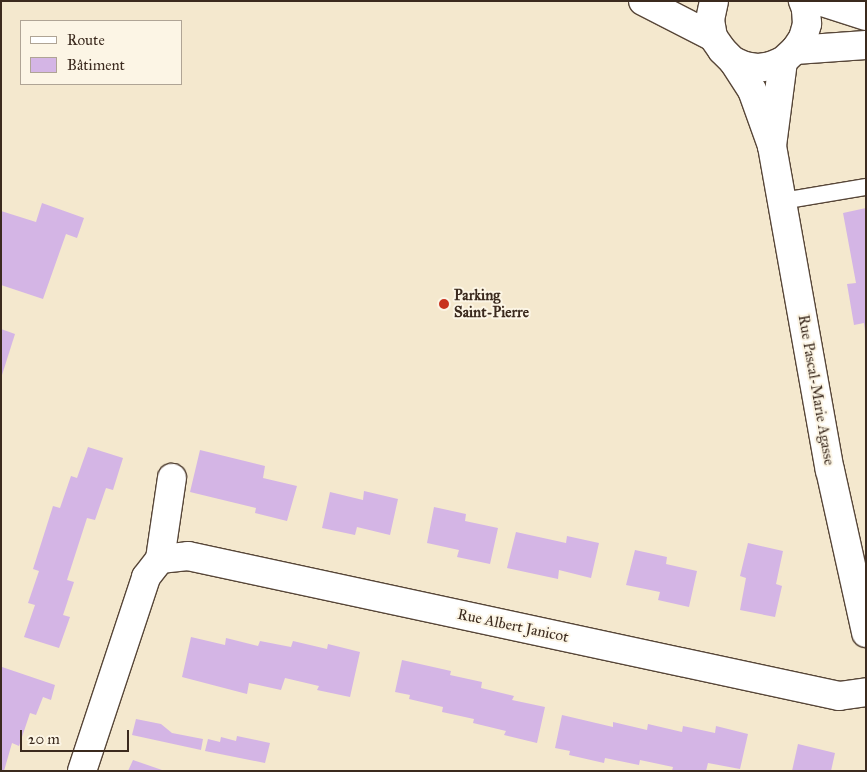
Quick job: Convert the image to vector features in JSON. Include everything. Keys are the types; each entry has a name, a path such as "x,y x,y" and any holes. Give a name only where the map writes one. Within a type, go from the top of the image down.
{"street":[{"path":"644,1 713,37"},
{"path":"713,37 710,20 714,1"},
{"name":"Rue Pascal-Marie Agasse","path":"772,146 789,56 803,38 807,24 803,1"},
{"path":"819,1 866,16"},
{"name":"Rue Pascal-Marie Agasse","path":"713,37 733,61 752,90 772,146 830,470 866,632"},
{"path":"733,61 758,68 771,66 789,56 866,45"},
{"path":"82,771 146,576 160,559 172,478"},
{"name":"Rue Albert Janicot","path":"160,559 188,556 839,696 866,692"}],"lane":[{"path":"782,201 866,187"}],"building":[{"path":"42,203 84,218 77,238 66,234 43,299 1,285 1,211 36,222"},
{"path":"866,208 865,331 864,323 854,325 847,284 856,283 843,213"},
{"path":"1,329 15,334 2,375 1,375"},
{"path":"88,447 123,458 113,490 106,488 95,520 87,518 67,580 74,582 63,615 70,617 59,648 24,637 35,605 28,603 39,571 33,569 53,506 60,508 71,476 77,478"},
{"path":"200,450 265,466 263,478 297,486 287,521 255,513 256,508 190,492"},
{"path":"364,491 398,499 390,535 357,527 355,535 322,528 330,492 363,500"},
{"path":"434,507 466,514 465,521 498,528 490,564 457,557 459,550 427,543"},
{"path":"516,532 566,543 567,536 599,543 591,578 559,570 558,579 507,568"},
{"path":"748,543 783,551 776,584 782,586 775,617 740,610 746,578 740,576"},
{"path":"635,550 667,557 666,564 697,571 689,607 658,600 660,592 626,585"},
{"path":"191,637 225,645 226,638 258,646 260,641 291,647 293,641 327,649 328,644 360,652 350,697 317,690 319,686 285,678 281,690 249,683 247,694 182,677"},
{"path":"402,660 451,671 450,675 482,682 481,688 514,696 512,700 545,707 537,743 504,735 506,731 473,723 474,719 442,712 443,707 409,699 410,695 395,692"},
{"path":"2,667 55,685 51,700 43,697 36,715 30,713 19,746 12,743 4,771 1,771"},
{"path":"562,715 613,727 613,722 647,730 648,724 682,732 683,726 715,733 716,726 748,734 740,769 708,763 706,771 672,771 673,767 640,760 639,765 605,758 604,763 569,755 570,751 555,748"},
{"path":"136,719 161,724 172,733 203,739 201,750 132,735"},
{"path":"237,736 270,743 265,763 205,751 208,739 220,742 221,737 236,741"},
{"path":"798,744 835,753 831,771 792,771"},
{"path":"133,760 162,770 162,771 128,771"}],"place":[{"name":"Parking Saint-Pierre","path":"444,304"}]}
